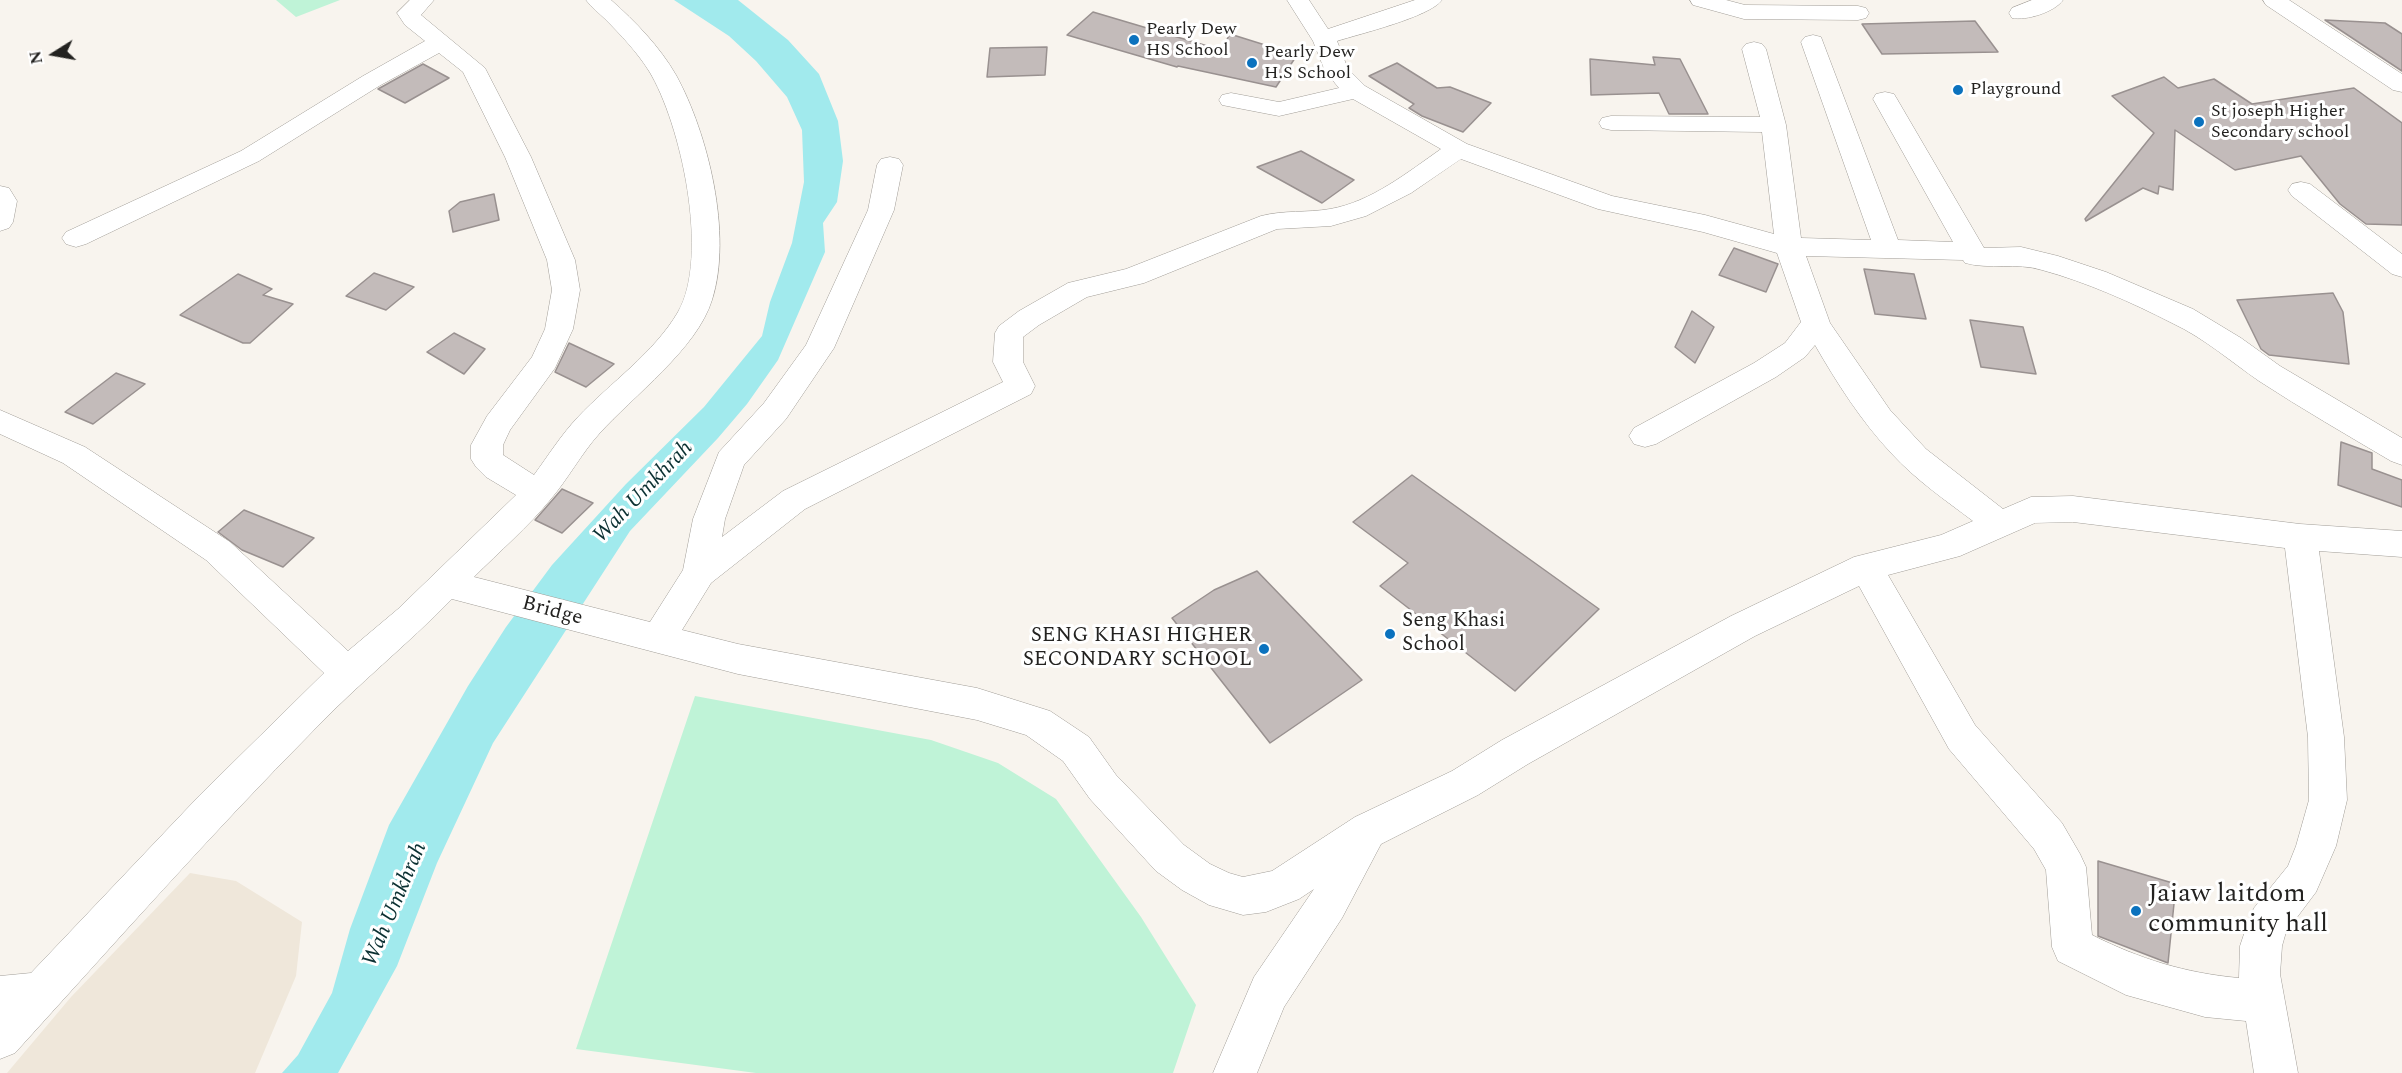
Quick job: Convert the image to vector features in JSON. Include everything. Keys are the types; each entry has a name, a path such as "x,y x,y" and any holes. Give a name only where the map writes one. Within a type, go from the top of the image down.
{"street":[{"path":"423,0 408,13 412,20 472,68 518,158 561,260 566,290 559,329 545,360 498,424 487,445 487,459 497,469 538,493"},
{"path":"0,1038 144,882 348,673 446,584 538,493 584,430 657,356 691,316 698,300 703,277 702,194 684,119 662,73 615,14 597,0"},
{"path":"1298,0 1323,38 1337,71 1356,91 1392,109 1458,149 1566,190 1789,247 1972,251"},
{"path":"1323,38 1415,9 1431,0"},
{"path":"1701,0 1744,12 1858,13"},
{"path":"2020,13 2052,0"},
{"path":"2274,0 2402,85"},
{"path":"76,238 250,156 371,81 441,42"},
{"path":"1813,42 1888,249"},
{"path":"1754,49 1774,125 1789,247 1816,323 1846,375 1892,434 1905,448 1998,523"},
{"path":"1231,100 1279,109 1356,91"},
{"path":"1885,99 1975,256 2021,256 2048,262 2096,279 2183,316 2231,345 2269,373 2402,453"},
{"path":"1611,123 1774,125"},
{"path":"658,639 699,573 794,500 1020,386 1008,362 1009,333 1029,318 1078,290 1134,276 1284,218 1299,220 1339,216 1390,196 1458,149"},
{"path":"699,573 709,519 730,460 776,411 819,348 881,210 890,165"},
{"path":"2301,190 2402,268"},
{"path":"0,194 4,201 0,222"},
{"path":"1645,436 1765,370 1796,350 1816,323"},
{"path":"0,421 74,455 218,551 348,673"},
{"name":"Bridge","path":"446,584 738,659 977,704 1037,722 1076,749 1102,787 1170,858 1196,877 1223,891 1244,896 1266,893 1285,886 1369,830 1465,783 1515,752 1743,626 1866,567 1948,547 2031,510 2073,509 2300,537 2402,544"},
{"path":"2276,1073 2259,974 2261,946 2268,922 2302,879 2316,846 2328,801 2326,737 2300,537"},
{"path":"1866,567 1962,737 2048,836 2066,867 2073,948 2126,974 2205,996 2264,1002"},
{"path":"1235,1073 1269,992 1328,904 1369,830"},
{"path":"0,997 41,993"}],"shaded area":[{"path":"190,873 236,881 302,922 296,976 255,1073 7,1073 71,997"}],"green space":[{"path":"276,0 340,0 296,17"},
{"path":"695,696 931,740 998,763 1056,799 1141,917 1196,1005 1173,1073 756,1073 576,1049"}],"water":[{"name":"Wah Umkhrah","path":"674,0 738,0 788,40 819,74 838,121 843,161 837,202 823,223 825,252 778,360 747,404 718,438 630,531 493,743 437,863 397,966 338,1073 282,1073 298,1055 332,993 350,929 389,825 468,686 506,627 552,565 626,484 704,407 762,336 770,302 792,243 804,182 802,130 787,97 756,61 729,36"}],"building":[{"path":"1093,12 1221,50 1230,34 1297,55 1276,87 1177,67 1067,35"},
{"path":"2325,20 2385,23 2402,34 2402,71"},
{"path":"1975,21 1998,52 1882,54 1862,24"},
{"path":"1047,47 1045,75 987,77 990,48"},
{"path":"1653,57 1680,59 1708,114 1669,114 1659,93 1591,95 1590,59 1655,65"},
{"path":"1397,63 1437,88 1450,87 1491,103 1463,132 1422,116 1409,108 1414,104 1369,76"},
{"path":"423,64 449,78 405,103 378,89"},
{"path":"2164,77 2178,88 2214,79 2252,104 2354,88 2402,123 2402,225 2366,224 2340,204 2301,156 2235,170 2175,130 2173,190 2159,186 2158,194 2143,188 2086,221 2085,219 2154,133 2112,96"},
{"path":"1301,151 1354,180 1322,203 1257,167"},
{"path":"494,194 499,220 453,232 449,211 460,202"},
{"path":"1734,248 1778,264 1766,292 1719,275"},
{"path":"1864,269 1914,274 1926,319 1875,314"},
{"path":"374,273 414,287 386,310 346,296"},
{"path":"238,274 272,289 263,295 293,304 250,343 243,343 180,315"},
{"path":"2333,293 2343,312 2349,364 2269,355 2261,349 2237,300"},
{"path":"1692,311 1714,327 1695,363 1675,347"},
{"path":"1970,320 2023,327 2036,374 1981,367"},
{"path":"454,333 485,349 464,374 427,352"},
{"path":"569,343 614,364 586,387 555,372"},
{"path":"116,373 145,384 93,424 65,412"},
{"path":"2341,442 2372,453 2372,469 2402,480 2402,507 2338,485"},
{"path":"1412,475 1599,609 1515,691 1380,586 1408,563 1353,522"},
{"path":"562,489 593,503 562,533 535,520"},
{"path":"244,510 314,538 283,567 242,550 218,532"},
{"name":"SENG KHASI HIGHER SECONDARY SCHOOL","path":"1257,571 1362,680 1270,743 1172,618 1214,590"},
{"name":"Jaiaw laitdom community hall","path":"2098,861 2176,884 2168,963 2098,936"}],"place":[{"name":"Pearly Dew HS School","path":"1134,40"},
{"name":"Pearly Dew H.S School","path":"1252,63"},
{"name":"Playground","path":"1958,90"},
{"name":"St joseph Higher Secondary school","path":"2199,122"},
{"name":"Seng Khasi School","path":"1390,634"},
{"name":"SENG KHASI HIGHER SECONDARY SCHOOL","path":"1264,649"},
{"name":"Jaiaw laitdom community hall","path":"2136,911"}]}
